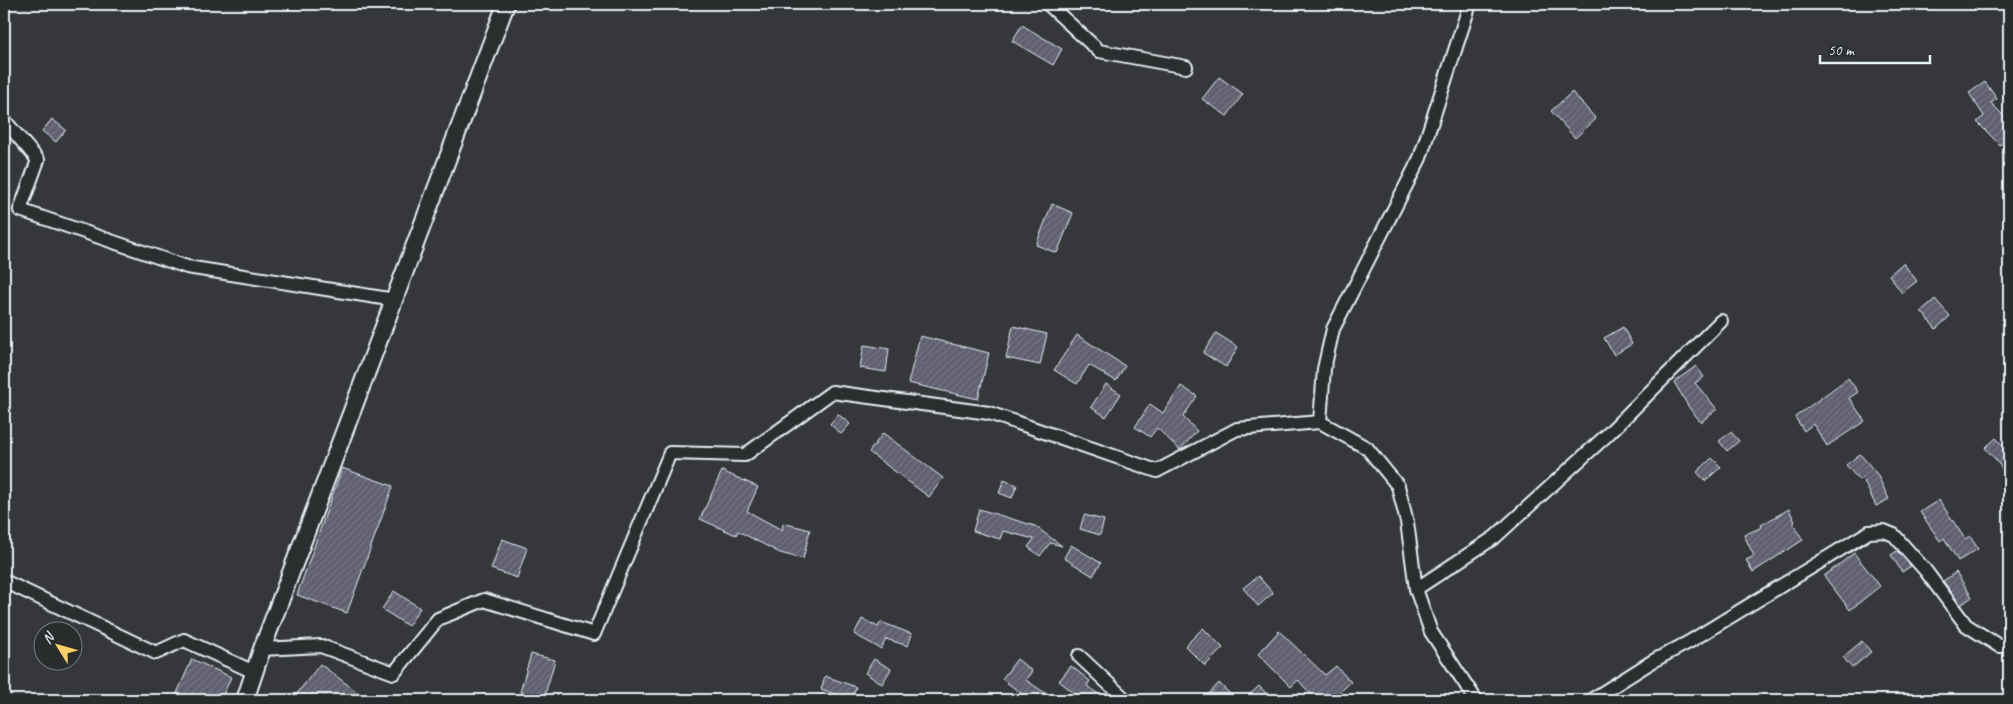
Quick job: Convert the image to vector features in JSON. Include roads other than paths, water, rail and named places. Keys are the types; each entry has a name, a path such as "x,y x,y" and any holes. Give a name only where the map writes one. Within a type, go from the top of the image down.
{"street":[{"path":"245,700 262,648 506,4"},
{"path":"1048,4 1099,52 1186,67"},
{"path":"1320,422 1324,369 1333,329 1420,158 1470,4"},
{"path":"4,120 38,160 20,210 187,268 395,300"},
{"path":"1416,589 1495,537 1607,435 1721,321"},
{"path":"262,648 321,646 394,674 438,619 484,600 594,634 670,453 745,455 832,392 989,413 1157,471 1237,429 1320,422 1367,448 1398,486 1407,522 1416,589 1431,632 1476,700"},
{"path":"1590,700 1869,532 1884,531 1894,535 1925,570 1966,625 1999,646 2009,645"},
{"path":"4,581 156,653 184,640 254,672"},
{"path":"1079,656 1126,700"}]}
